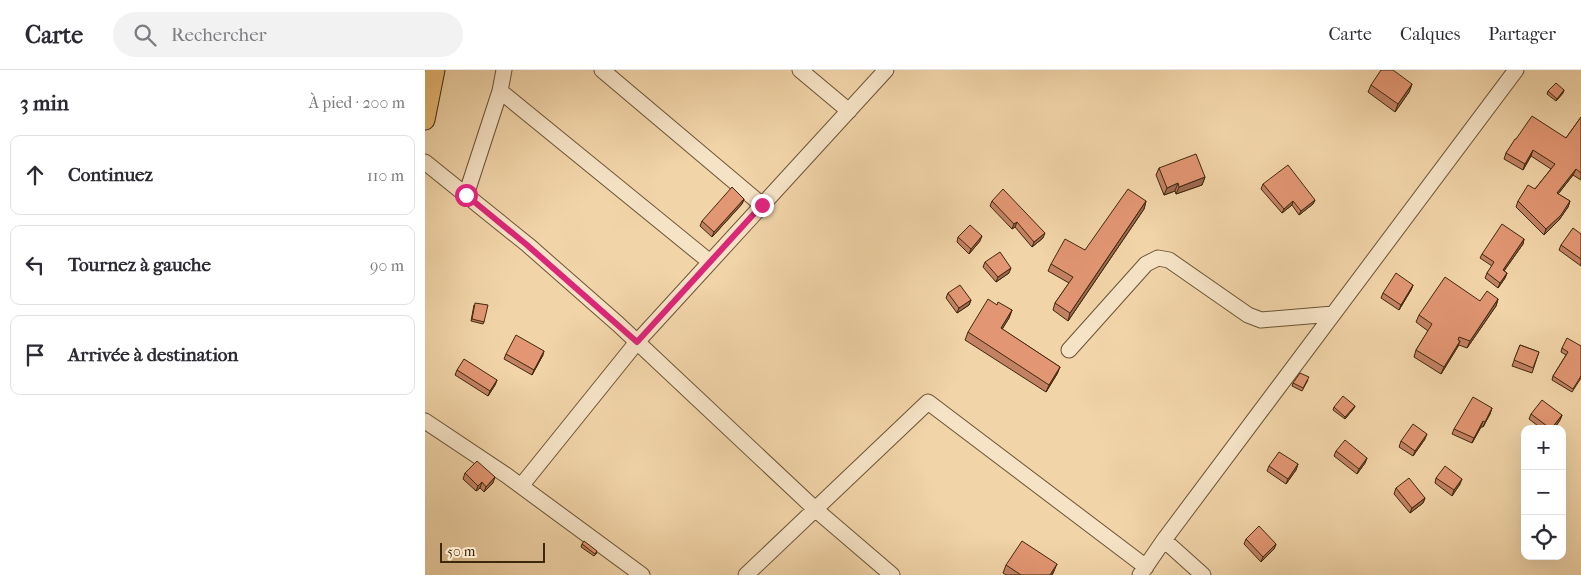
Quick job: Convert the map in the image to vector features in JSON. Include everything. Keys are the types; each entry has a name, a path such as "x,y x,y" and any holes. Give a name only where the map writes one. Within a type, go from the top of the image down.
{"main road":[{"path":"425,120 435,70"}],"street":[{"path":"466,195 504,70"},
{"path":"602,70 762,205"},
{"path":"800,70 849,110"},
{"path":"521,486 637,342 886,70"},
{"path":"746,575 928,402 1143,571 1164,540 1515,70"},
{"path":"499,91 710,262"},
{"path":"425,162 527,245 637,342 815,509 892,575"},
{"path":"1069,350 1146,264 1158,258 1169,260 1248,315 1261,320 1333,314"},
{"path":"425,421 521,486 642,575"},
{"path":"1164,540 1203,575"}],"building":[{"path":"1381,70 1393,70 1412,84 1398,104 1371,85"},
{"path":"1556,83 1564,90 1557,99 1548,91"},
{"path":"1532,116 1566,138 1581,117 1581,173 1576,169 1557,193 1570,201 1561,215 1546,229 1518,201 1528,185 1535,189 1555,164 1533,150 1525,164 1506,153"},
{"path":"1196,154 1205,177 1179,187 1178,183 1167,188 1159,168"},
{"path":"1288,165 1315,200 1301,211 1293,201 1284,209 1263,184"},
{"path":"732,187 744,199 714,232 702,221"},
{"path":"1003,189 1045,233 1034,242 1017,222 1014,224 992,201"},
{"path":"1128,189 1146,201 1070,313 1055,303 1073,277 1051,264 1065,239 1085,250"},
{"path":"1502,224 1524,239 1503,270 1507,273 1500,283 1487,273 1494,262 1482,254"},
{"path":"970,225 982,236 971,249 958,237"},
{"path":"1573,228 1581,234 1581,259 1561,245"},
{"path":"1000,252 1011,268 998,277 985,262"},
{"path":"1396,273 1413,285 1401,305 1383,293"},
{"path":"1445,277 1480,301 1487,291 1498,299 1470,341 1459,337 1458,340 1460,341 1444,367 1416,350 1432,324 1419,315"},
{"path":"960,285 971,300 959,308 948,293"},
{"path":"988,299 997,305 998,302 1012,310 1001,328 1060,367 1049,385 968,332"},
{"path":"475,303 488,305 484,322 472,319"},
{"path":"516,335 544,351 534,370 506,354"},
{"path":"1567,338 1581,346 1581,376 1573,389 1553,376 1568,352 1562,348"},
{"path":"1520,345 1539,352 1533,368 1514,360"},
{"path":"464,359 497,380 490,391 457,370"},
{"path":"1300,373 1309,377 1303,388 1293,383"},
{"path":"1343,396 1355,406 1345,417 1334,407"},
{"path":"1473,397 1492,408 1474,438 1454,429"},
{"path":"1542,400 1562,415 1554,425 1546,425 1531,414"},
{"path":"1413,424 1427,434 1415,451 1401,441"},
{"path":"1345,440 1367,458 1359,469 1336,451"},
{"path":"1279,452 1298,464 1288,479 1269,466"},
{"path":"477,461 495,477 486,487 482,482 478,486 465,473"},
{"path":"1445,466 1462,479 1454,490 1436,478"},
{"path":"1409,478 1425,498 1412,508 1396,488"},
{"path":"1259,526 1276,544 1263,557 1246,539"},
{"path":"584,541 597,551 595,554 582,544"},
{"path":"1022,541 1057,564 1050,575 1021,575 1006,565"}],"route":[{"path":"466,195 527,245 637,342 762,205"}]}
